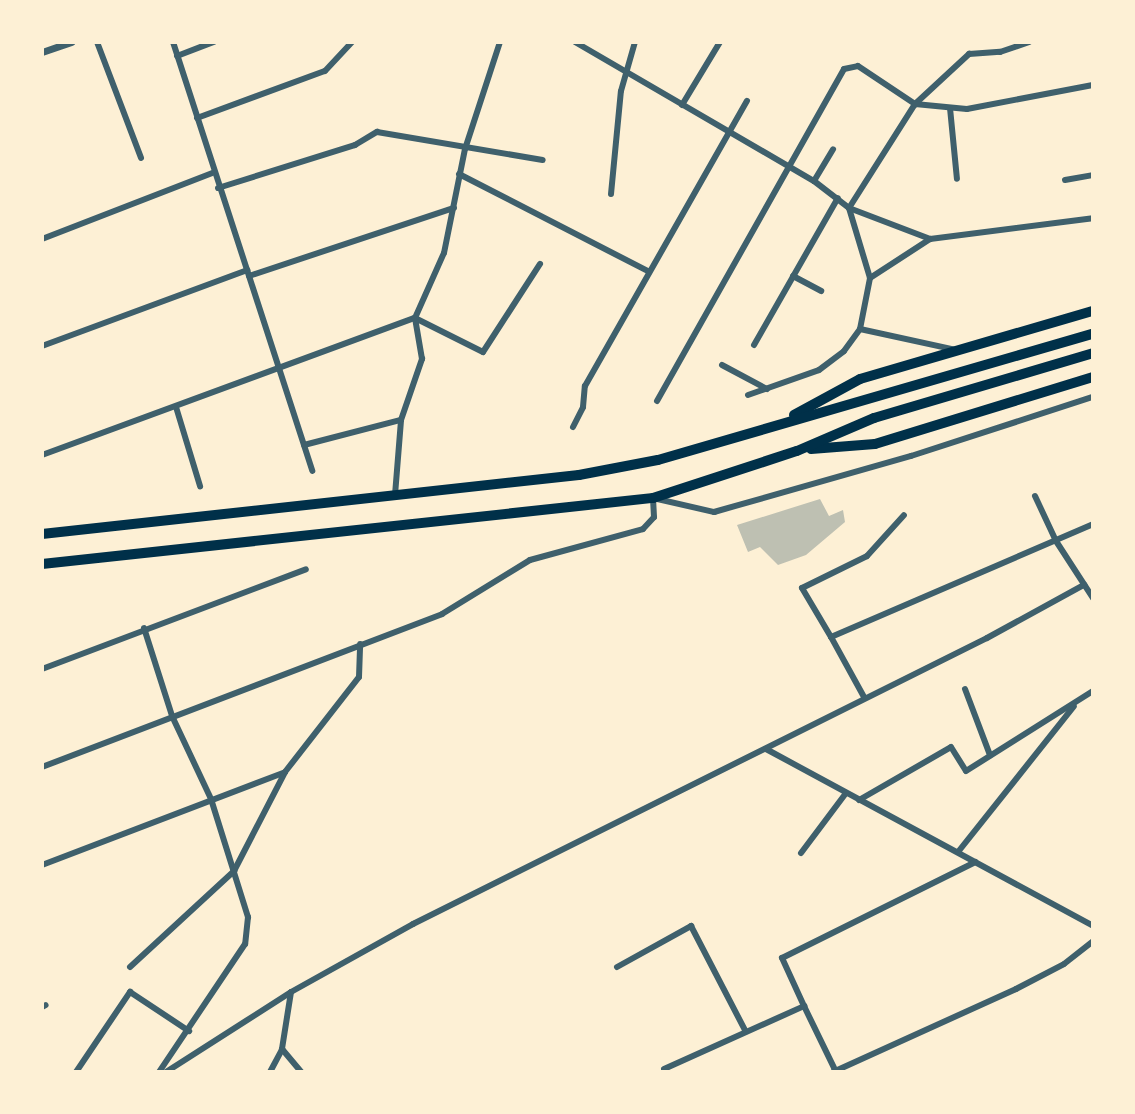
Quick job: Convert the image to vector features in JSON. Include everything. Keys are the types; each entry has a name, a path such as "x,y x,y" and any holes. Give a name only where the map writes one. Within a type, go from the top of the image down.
{"highway":[{"path":"785,421 860,379 1093,311"},
{"path":"42,534 579,475 659,460 785,421 869,400 1093,334"},
{"path":"42,564 653,498 797,451 874,418 1093,352"},
{"path":"797,451 875,444 1093,377"}],"street":[{"path":"42,52 71,42"},
{"path":"97,42 141,158"},
{"path":"173,42 212,173 248,273 312,471"},
{"path":"177,56 214,42"},
{"path":"197,118 326,71 352,42"},
{"path":"395,495 401,420 422,359 415,318 444,253 465,149 500,42"},
{"path":"575,42 790,166 849,208 929,239"},
{"path":"611,194 625,72 635,42"},
{"path":"682,105 720,42"},
{"path":"748,395 819,370 844,351 860,329 870,278 849,208 915,104 969,54 1000,52 1029,42"},
{"path":"657,401 844,69 858,66 915,104 950,108 1044,98 1093,85"},
{"path":"573,427 583,407 586,386 648,271 747,101"},
{"path":"950,108 957,179"},
{"path":"218,188 355,145 377,132 465,149 543,160"},
{"path":"814,181 833,149"},
{"path":"42,239 212,173"},
{"path":"459,174 648,271"},
{"path":"1065,180 1093,175"},
{"path":"754,345 838,198"},
{"path":"42,346 248,273 454,208"},
{"path":"870,278 929,239 1093,218"},
{"path":"42,455 415,318 483,352 540,264"},
{"path":"793,276 821,291"},
{"path":"860,329 958,350"},
{"path":"722,365 767,389"},
{"path":"42,767 442,614 530,560 643,529 654,517 653,498 714,512 911,456 1093,397"},
{"path":"176,407 200,486"},
{"path":"304,444 401,420"},
{"path":"1035,496 1056,541 1093,598"},
{"path":"864,697 802,588 867,556 904,515"},
{"path":"831,637 1093,524"},
{"path":"42,669 144,628 306,569"},
{"path":"166,1072 291,992 519,870 987,638 1084,584"},
{"path":"144,628 172,716 211,799 248,917 245,944 159,1072"},
{"path":"130,967 233,871 285,772 359,677 360,644"},
{"path":"965,689 990,755"},
{"path":"859,800 951,747 966,771 1093,691"},
{"path":"958,852 1051,732 1093,691"},
{"path":"766,749 1093,926"},
{"path":"42,865 285,772"},
{"path":"801,853 846,793"},
{"path":"975,862 782,958 835,1072 1016,989 1063,964 1093,941"},
{"path":"617,967 691,926 746,1032"},
{"path":"76,1072 130,992 189,1031"},
{"path":"270,1072 282,1049 291,992"},
{"path":"664,1069 804,1006"},
{"path":"282,1049 301,1072"}],"building":[{"path":"820,499 829,516 843,510 845,522 806,555 778,565 760,547 748,552 737,525"}]}
